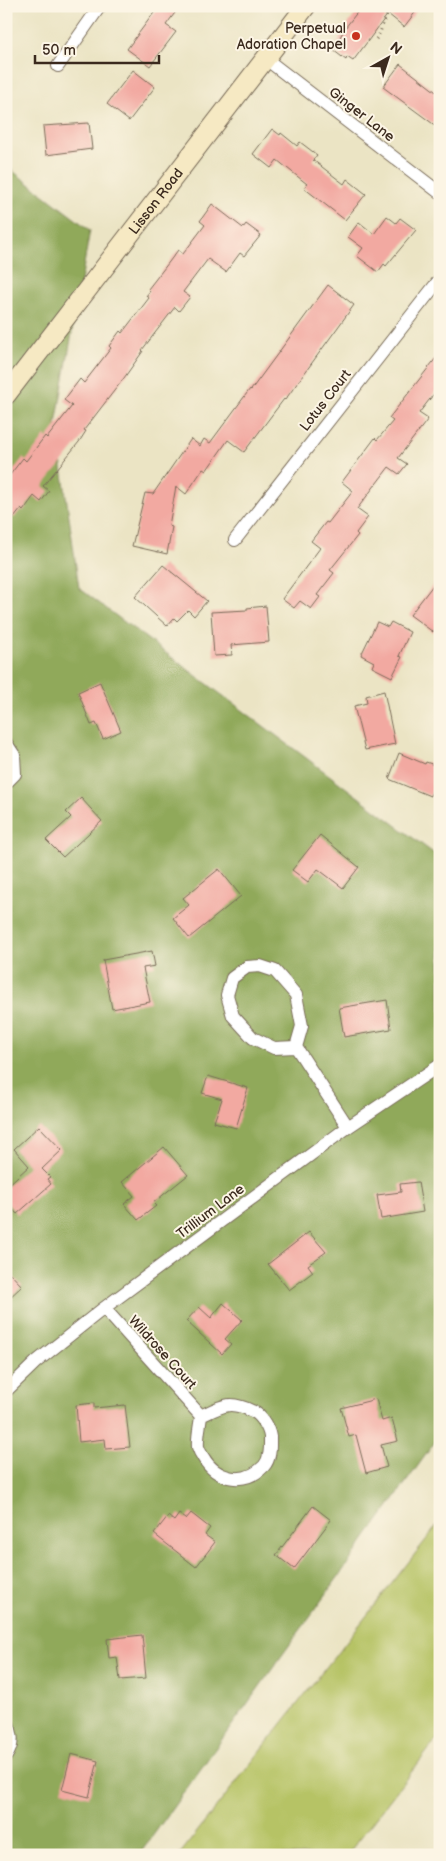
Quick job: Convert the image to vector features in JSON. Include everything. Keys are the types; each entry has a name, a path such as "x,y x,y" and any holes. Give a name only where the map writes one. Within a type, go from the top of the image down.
{"street":[{"path":"58,66 100,6"},
{"name":"Lisson Road","path":"6,395 306,6"},
{"name":"Ginger Lane","path":"266,59 440,193"},
{"name":"Lotus Court","path":"235,540 440,279"},
{"path":"6,744 14,754 15,774 6,784"},
{"path":"296,1047 274,1048 253,1038 234,1016 227,995 232,978 246,967 260,966 276,971 296,995 302,1026 296,1047 348,1127"},
{"name":"Trillium Lane","path":"6,1392 36,1362 104,1308 348,1127 437,1072"},
{"name":"Wildrose Court","path":"104,1308 200,1416"},
{"path":"240,1405 257,1414 269,1431 270,1450 265,1465 254,1473 240,1478 221,1476 208,1465 198,1448 200,1416 221,1406 240,1405"},
{"path":"6,1719 12,1732 12,1748 6,1756"}],"path":[{"path":"376,39 380,35 383,20 388,14"}],"green space":[{"path":"6,166 90,230 56,424 79,588 440,858 440,1435 139,1855 6,1855"},
{"path":"440,1522 440,1735 347,1855 179,1855"}],"building":[{"path":"159,6 180,6 166,25 176,32 150,66 127,49"},
{"name":"Perpetual Adoration Chapel","path":"362,6 420,6 404,27 388,14 353,61 347,57 346,60 333,50 345,28"},
{"path":"400,64 440,95 440,129 383,87"},
{"path":"133,70 155,87 129,121 107,104"},
{"path":"89,123 92,149 46,155 43,126"},
{"path":"272,129 280,135 281,133 297,146 300,142 317,155 313,160 344,184 347,179 366,194 345,220 304,188 307,184 277,160 271,168 253,154"},
{"path":"212,204 243,228 246,224 261,235 244,256 240,253 226,272 208,259 183,292 190,297 179,311 175,307 84,430 86,431 79,442 43,486 49,491 41,502 34,496 23,511 21,509 14,518 6,511 6,480 23,458 26,461 45,436 47,438 72,406 64,400 80,379 84,383 111,348 109,346 120,331 122,333 149,298 146,296 150,291 148,289 178,250 183,254 205,225 200,221"},
{"path":"387,216 396,223 400,218 416,230 386,266 384,264 378,272 357,256 363,248 348,237 359,222 374,234"},
{"path":"328,285 354,305 285,400 244,452 228,440 206,471 203,469 186,494 176,486 169,526 172,527 167,554 132,546 145,493 153,494 191,439 200,446 204,439 210,443"},
{"path":"440,353 440,386 419,413 428,419 398,458 407,464 399,474 389,467 357,509 368,517 356,533 358,535 330,570 334,573 317,595 320,597 311,609 300,601 294,608 282,599 320,548 311,541 353,491 342,482 375,438 377,440 393,421 389,418"},
{"path":"163,565 207,601 194,616 188,610 177,621 174,618 167,626 135,597"},
{"path":"440,576 440,623 433,632 410,615"},
{"path":"266,606 269,642 231,645 232,655 214,656 211,612 247,610 247,608"},
{"path":"377,622 388,627 391,622 410,632 399,656 402,657 392,677 372,667 374,662 361,655"},
{"path":"100,682 121,731 103,739 96,723 91,725 78,692"},
{"path":"384,691 395,744 365,750 354,706 367,703 366,696"},
{"path":"399,753 425,764 426,762 440,767 440,790 434,787 430,796 389,779"},
{"path":"81,798 102,821 63,857 46,840 71,817 66,812"},
{"path":"320,835 359,867 343,888 318,869 308,882 292,870"},
{"path":"219,869 241,896 189,938 173,918 189,905 183,898"},
{"path":"152,951 155,966 143,968 150,1002 112,1009 103,960"},
{"path":"387,1000 391,1029 344,1037 339,1008"},
{"path":"208,1076 248,1088 236,1128 214,1122 222,1099 202,1093"},
{"path":"39,1126 62,1150 42,1169 50,1177 47,1179 51,1184 17,1214 6,1202 6,1187 29,1166 14,1149"},
{"path":"164,1147 188,1175 153,1203 156,1206 138,1220 124,1204 134,1196 122,1182"},
{"path":"418,1182 423,1212 381,1219 377,1195 401,1192 400,1184"},
{"path":"309,1232 326,1252 308,1265 313,1272 289,1290 268,1264"},
{"path":"6,1269 22,1286 6,1301"},
{"path":"223,1303 242,1320 225,1339 231,1344 222,1354 186,1321 199,1307 211,1318"},
{"path":"376,1399 382,1421 392,1418 398,1441 381,1445 387,1467 366,1473 356,1435 349,1437 341,1408"},
{"path":"94,1403 94,1408 125,1405 130,1447 106,1449 105,1439 79,1442 76,1405"},
{"path":"313,1506 331,1520 294,1569 276,1555"},
{"path":"191,1513 210,1528 205,1535 215,1542 196,1567 154,1534 168,1516 174,1521 179,1514 186,1519"},
{"path":"142,1635 146,1678 120,1680 117,1657 109,1658 107,1639"},
{"path":"71,1754 98,1761 89,1797 62,1790"}],"place":[{"name":"Perpetual Adoration Chapel","path":"356,36"}]}
